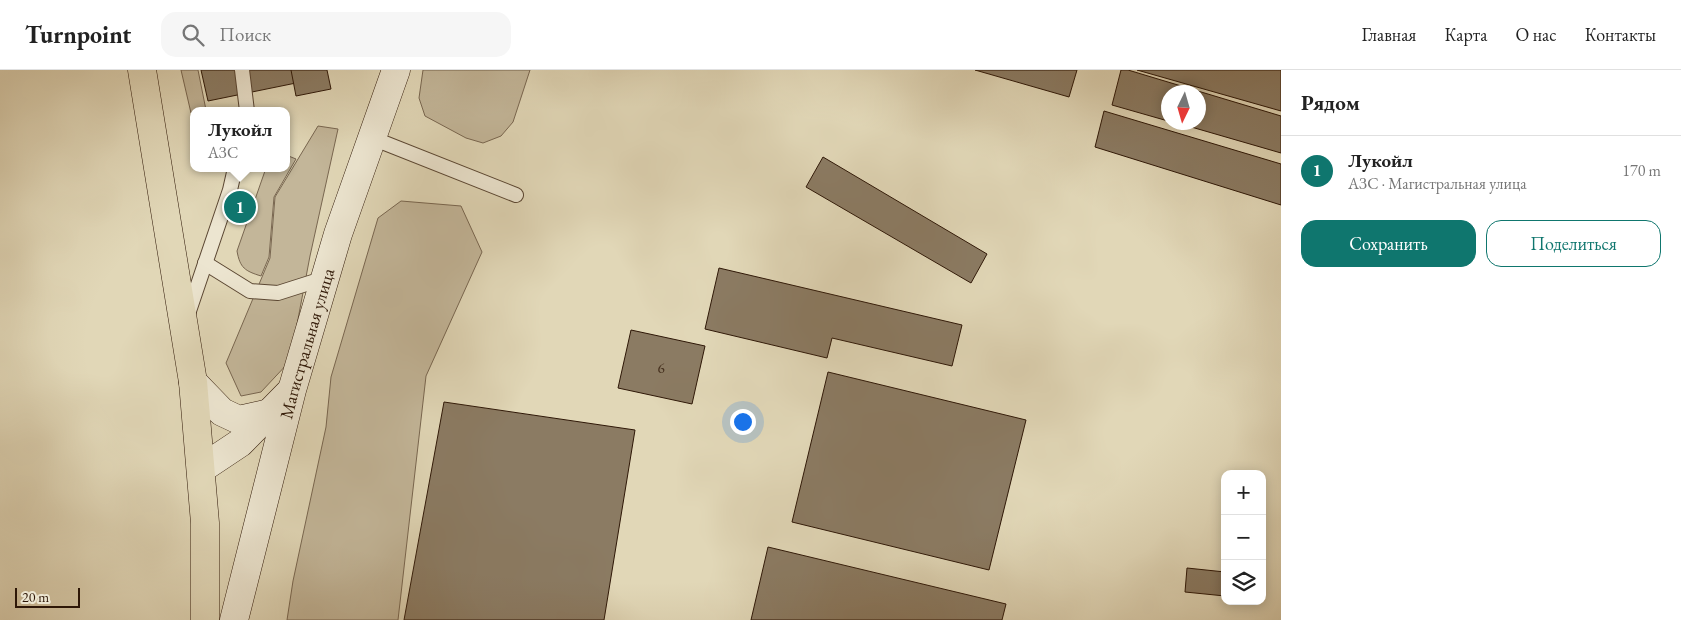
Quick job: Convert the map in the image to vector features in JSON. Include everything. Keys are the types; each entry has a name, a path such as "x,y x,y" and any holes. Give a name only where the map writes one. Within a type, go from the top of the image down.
{"main road":[{"path":"142,70 194,382 205,523 205,620"}],"street":[{"name":"Магистральная улица","path":"234,620 292,390 338,234 396,70"},
{"path":"194,382 222,412 239,420 270,412"},
{"path":"201,469 240,443 292,390"}],"lane":[{"path":"242,70 247,107"},
{"path":"372,138 516,195"},
{"path":"184,325 230,190 234,172"},
{"path":"205,263 250,291 278,293 325,278"}],"shaded area":[{"path":"181,70 198,70 205,107 190,107 190,109"},
{"path":"423,70 530,70 513,122 501,136 483,143 466,138 425,116 419,98"},
{"path":"318,126 338,129 310,256 290,361 261,392 241,396 226,363 270,258 275,197"},
{"path":"290,157 296,159 290,169"},
{"path":"265,172 288,172 274,197 269,257 261,276 244,268 237,251"},
{"path":"401,201 461,206 482,252 426,376 398,620 287,620 293,581 326,427 331,377 378,218"}],"building":[{"path":"201,70 293,70 296,83 208,101"},
{"path":"291,70 327,70 331,89 296,96"},
{"path":"975,70 1077,70 1069,97"},
{"path":"1121,70 1128,70 1178,85 1161,85 1161,119 1112,105"},
{"path":"1137,70 1281,70 1281,111 1206,90 1206,85 1190,85"},
{"path":"1206,93 1281,116 1281,153 1202,130 1206,130"},
{"path":"1104,111 1161,128 1161,130 1167,130 1281,164 1281,205 1095,147"},
{"path":"823,157 987,254 971,283 806,187"},
{"path":"719,268 962,325 952,366 832,338 827,358 705,329"},
{"path":"631,330 705,346 692,404 618,388"},
{"path":"828,372 1026,420 989,570 792,522"},
{"path":"444,402 635,430 604,620 404,620"},
{"path":"768,547 1006,604 1002,620 751,620"},
{"path":"1187,568 1221,572 1221,596 1185,592"}],"place":[{"name":"Лукойл","path":"240,207"}]}
